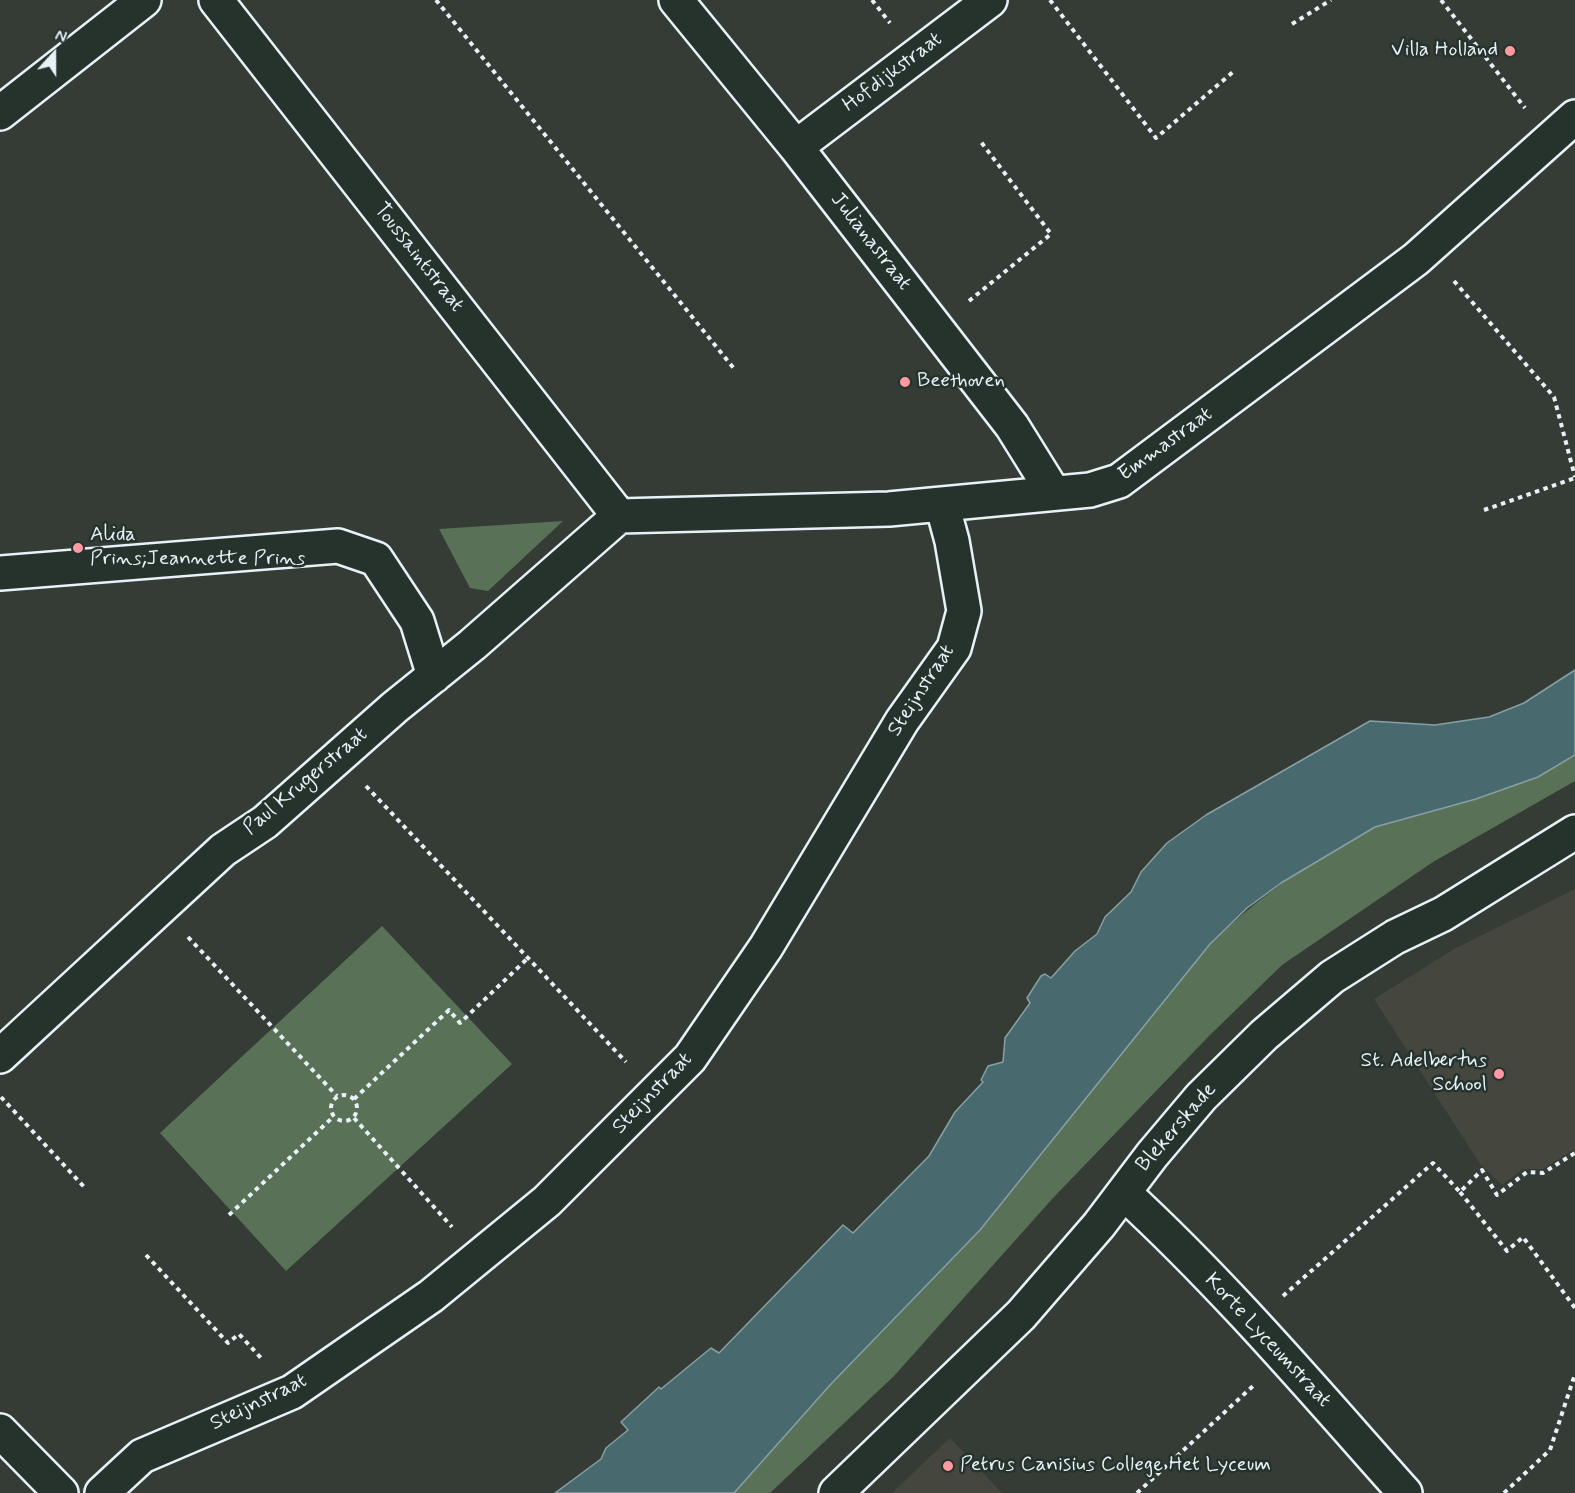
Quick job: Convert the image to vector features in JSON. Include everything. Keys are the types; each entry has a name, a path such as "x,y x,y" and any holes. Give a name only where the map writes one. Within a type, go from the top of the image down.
{"street":[{"path":"0,113 144,0"},
{"name":"Toussaintstraat","path":"216,0 619,516"},
{"name":"Julianastraat","path":"676,0 796,147 1012,426 1053,492"},
{"name":"Hofdijkstraat","path":"796,147 990,0"},
{"name":"Emmastraat","path":"619,516 889,509 1090,490 1119,481 1416,259 1564,126"},
{"name":"Steijnstraat","path":"102,1493 142,1456 292,1392 431,1296 548,1201 690,1058 766,947 902,721 954,648 963,611 952,541 942,504"},
{"name":"Paul Krugerstraat","path":"0,1056 223,850 265,822 619,516"},
{"path":"0,573 338,546 376,559 417,621 434,676"},
{"name":"Blekerskade","path":"836,1493 1022,1315 1201,1097 1264,1035 1332,977 1395,937 1443,914 1575,832"},
{"name":"Korte Lyceumstraat","path":"1124,1193 1164,1230 1253,1323 1405,1493"},
{"path":"0,1431 61,1493"}],"path":[{"path":"436,0 736,371"},
{"path":"1050,0 1156,138 1233,72"},
{"path":"1292,24 1331,0"},
{"path":"1441,0 1515,96 1564,126"},
{"path":"936,328 1050,234 981,142"},
{"path":"1449,275 1554,397 1575,478 1484,510"},
{"path":"338,757 655,1093"},
{"path":"183,888 203,908 181,929 338,1096"},
{"path":"354,1099 449,1010 460,1023 528,958"},
{"path":"333,1118 331,1104 338,1096 346,1095 354,1099 358,1107 354,1118"},
{"path":"0,1097 86,1189"},
{"path":"333,1118 342,1121 354,1118"},
{"path":"229,1215 333,1118"},
{"path":"354,1118 455,1231"},
{"path":"1460,1191 1482,1170 1497,1195 1527,1172 1543,1173 1575,1153"},
{"path":"1253,1323 1433,1163 1460,1191 1507,1251 1523,1237 1575,1308"},
{"path":"146,1256 228,1342 239,1334 292,1392"},
{"path":"1137,1493 1284,1358"},
{"path":"1504,1493 1550,1450 1575,1374"}],"shaded area":[{"name":"St. Adelbertus School","path":"1575,889 1575,1149 1543,1169 1523,1169 1502,1185 1480,1164 1374,999 1454,949"},
{"name":"Petrus Canisius College Het Lyceum","path":"950,1438 1002,1493 892,1493"}],"green space":[{"path":"563,521 488,591 470,588 439,529"},
{"path":"1575,755 1575,781 1433,862 1282,965 1208,1037 1053,1198 894,1376 770,1493 734,1493 831,1384 980,1230 1210,944 1228,927 1287,880 1351,839 1399,819 1495,792 1543,772"},
{"path":"382,926 512,1064 286,1271 160,1133"}],"water":[{"path":"1575,670 1575,755 1538,777 1476,799 1375,827 1281,883 1247,908 1210,944 980,1230 831,1384 734,1493 555,1493 601,1459 606,1448 628,1430 621,1422 659,1387 661,1389 711,1348 719,1353 843,1225 853,1233 929,1156 955,1112 983,1082 981,1080 988,1066 1003,1062 1005,1038 1030,1003 1027,998 1041,976 1045,974 1051,978 1075,951 1097,934 1105,917 1131,892 1141,872 1167,843 1206,815 1370,721 1435,725 1489,717 1524,703"}],"place":[{"name":"Villa Holland","path":"1510,51"},
{"name":"Beethoven","path":"905,382"},
{"name":"Alida Prins;Jeannette Prins","path":"78,548"},
{"name":"St. Adelbertus School","path":"1499,1074"},
{"name":"Petrus Canisius College Het Lyceum","path":"948,1466"}]}
